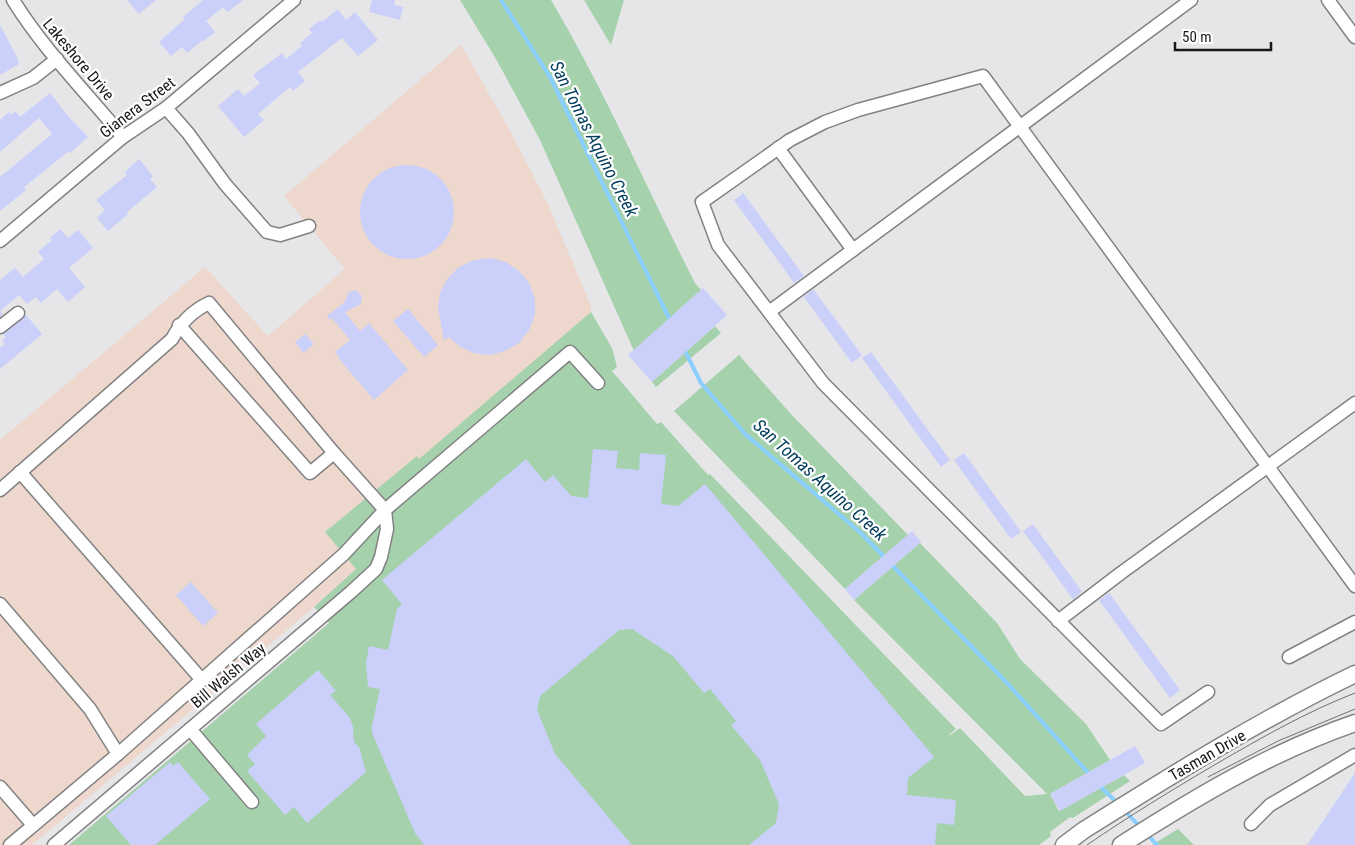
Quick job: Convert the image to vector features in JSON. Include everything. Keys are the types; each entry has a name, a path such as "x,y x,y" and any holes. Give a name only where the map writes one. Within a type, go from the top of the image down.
{"main road":[{"name":"Tasman Drive","path":"1064,845 1084,830 1165,779 1297,703 1355,674"},
{"name":"Tasman Drive","path":"1121,845 1187,803 1278,754 1355,723"}],"street":[{"name":"Lakeshore Drive","path":"13,0 26,20 57,59 123,137"},
{"name":"Gianera Street","path":"0,241 123,137 166,108 294,0"},
{"path":"769,312 1192,0"},
{"path":"1328,0 1355,37"},
{"path":"0,93 33,78 57,59"},
{"path":"1208,692 1161,724 823,383 718,245 702,202 778,148 808,130 840,116 983,76 1355,586"},
{"path":"166,108 267,232 280,235 309,226"},
{"path":"778,148 853,250"},
{"path":"0,490 172,339 179,325 196,310 209,302 334,453 384,510"},
{"path":"0,327 18,313"},
{"path":"179,325 310,473 334,453"},
{"path":"10,845 118,754 344,554 384,510 570,352 598,383"},
{"path":"1058,621 1355,403"},
{"path":"20,472 202,680"},
{"name":"Bill Walsh Way","path":"54,845 376,569 381,558 388,528 384,510"},
{"path":"0,604 90,709 118,754"},
{"path":"1288,657 1355,622"},
{"path":"190,729 252,802"},
{"path":"1251,824 1270,805 1355,755"},
{"path":"0,787 33,825"}],"shaded area":[{"path":"461,45 508,127 548,204 591,306 591,312 419,459 417,456 325,532 356,569 314,607 32,845 0,845 0,440 205,267 268,336 345,269 284,196"}],"green space":[{"path":"460,0 551,0 590,69 677,248 695,283 701,290 634,351 540,140 496,59"},
{"path":"584,0 624,0 611,45"},
{"path":"591,312 612,348 617,367 612,371 657,424 661,422 708,475 710,474 956,729 949,736 960,728 1025,796 1047,794 854,600 920,543 997,623 1020,659 1086,724 1110,760 1050,794 1059,811 1124,775 1130,781 1073,818 1070,817 1050,832 1051,836 1039,845 69,845 329,623 314,607 356,569 325,532 417,456 419,459"},
{"path":"715,326 721,333 656,387 652,382"},
{"path":"739,355 790,413 908,535 845,589 674,411"},
{"path":"1178,829 1194,845 1152,845 1155,843"}],"building":[{"path":"127,0 156,0 139,14"},
{"path":"203,0 243,0 228,12 223,7 206,21 215,32 204,41 187,53 182,47 171,56 159,42 185,19 183,17"},
{"path":"372,0 395,0 394,5 403,7 400,20 369,12"},
{"path":"338,9 346,20 355,12 378,40 358,56 342,38 298,72 305,81 293,91 290,87 258,114 264,120 244,137 218,106 238,89 244,96 260,83 253,75 282,53 286,59 302,46 300,43 312,33 309,29 320,20 322,22"},
{"path":"0,25 19,64 0,75"},
{"path":"50,93 88,137 70,153 69,151 24,187 26,190 0,211 0,177 52,134 39,118 0,152 0,120 9,112 11,115 15,111 20,117"},
{"path":"139,159 153,176 150,179 157,187 108,231 97,218 105,210 96,200 127,175 125,172"},
{"path":"407,165 425,169 440,179 450,194 454,212 450,230 440,245 425,255 407,259 389,255 374,245 364,230 360,212 364,194 374,179 389,169"},
{"path":"743,193 804,276 794,283 734,200"},
{"path":"60,229 68,238 78,230 93,248 69,268 85,287 68,302 57,289 41,303 36,297 27,304 19,295 0,311 0,280 15,268 23,277 44,259 38,252 52,240 50,238"},
{"path":"490,258 506,262 519,271 529,283 535,299 535,315 529,330 519,343 505,351 490,355 474,353 460,347 449,337 444,341 438,307 440,292 448,278 459,267 474,260"},
{"path":"703,288 727,315 652,382 628,355"},
{"path":"813,289 862,355 852,363 804,297"},
{"path":"356,290 362,296 361,304 345,312 360,331 369,323 408,370 374,400 335,352 350,340 332,318 330,320 327,316 345,302 348,293"},
{"path":"408,309 438,345 424,357 393,321"},
{"path":"26,315 42,334 0,369 0,348 5,344 2,340 6,337 3,334"},
{"path":"305,334 314,344 303,353 295,342"},
{"path":"871,352 950,460 941,467 862,358"},
{"path":"593,449 618,451 616,468 639,470 640,453 666,455 661,504 678,506 705,484 934,757 908,778 907,795 956,800 954,825 937,823 935,845 749,845 776,823 779,804 760,760 731,725 736,721 710,689 704,693 673,656 632,629 619,630 540,696 537,710 555,754 632,845 424,845 415,833 372,733 380,689 368,687 366,663 369,646 388,650 397,609 402,604 382,580 526,459 545,482 553,475 571,496 588,498"},
{"path":"964,453 1021,532 1011,539 954,460"},
{"path":"1033,524 1082,592 1073,599 1023,531"},
{"path":"912,531 921,542 854,600 845,589"},
{"path":"191,582 218,613 203,626 176,595"},
{"path":"1109,593 1180,690 1170,698 1099,600"},
{"path":"318,670 336,691 330,695 350,718 354,742 359,747 366,772 307,823 294,807 285,815 247,771 255,764 247,755 266,736 256,724"},
{"path":"1135,746 1145,763 1060,811 1050,794"},
{"path":"170,762 173,766 178,762 210,799 155,845 131,845 106,816"},
{"path":"1355,773 1355,845 1307,845"}],"waterway":[{"name":"San Tomas Aquino Creek","path":"501,0 550,77 671,322"},
{"name":"San Tomas Aquino Creek","path":"684,349 701,383 745,434 861,533 885,558"},
{"name":"San Tomas Aquino Creek","path":"890,563 1007,683 1091,776"},
{"name":"San Tomas Aquino Creek","path":"1099,785 1117,803"},
{"name":"San Tomas Aquino Creek","path":"1124,810 1141,828"},
{"name":"San Tomas Aquino Creek","path":"1146,833 1157,845"}],"tram line":[{"path":"1087,845 1151,803 1250,745 1301,717 1355,693"},
{"path":"1208,777 1278,741 1355,709"}]}
